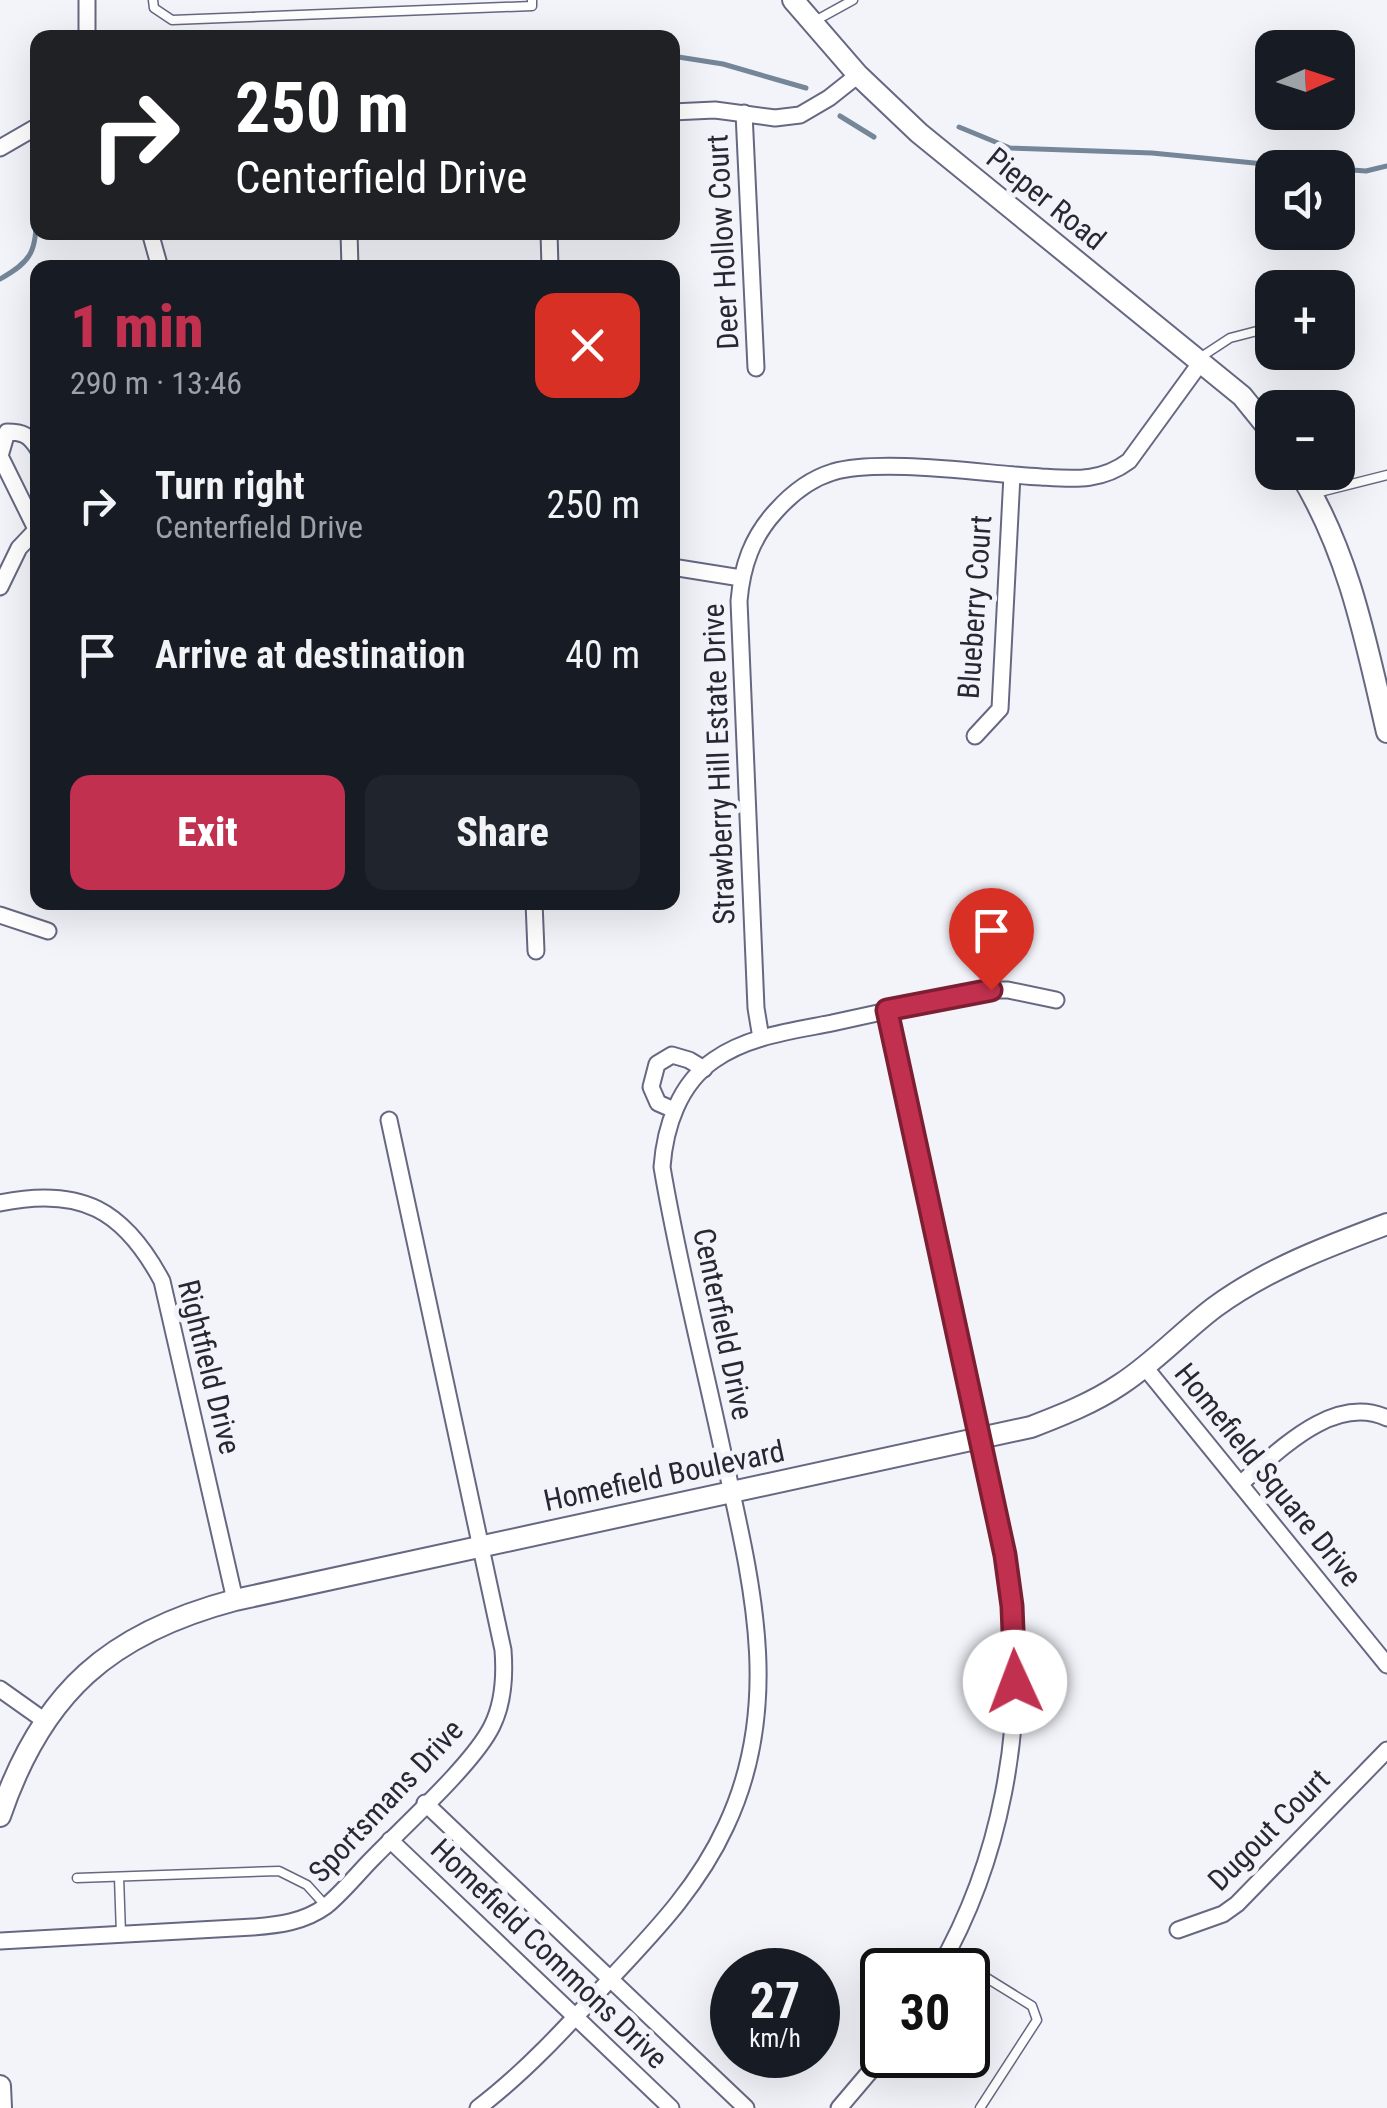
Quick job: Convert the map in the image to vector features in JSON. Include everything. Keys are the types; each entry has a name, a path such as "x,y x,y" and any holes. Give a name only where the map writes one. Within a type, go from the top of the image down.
{"street":[{"path":"87,0 87,30"},
{"name":"Pieper Road","path":"793,0 858,75 919,133 1199,360 1255,412"},
{"path":"680,112 744,113 776,118 800,115 858,75"},
{"name":"Deer Hollow Court","path":"744,113 756,368"},
{"path":"0,148 30,131"},
{"name":"Strawberry Hill Estate Drive","path":"761,1038 756,1008 741,578 747,556 772,515 790,495 830,473 888,468 1080,479 1115,471 1129,461 1199,360"},
{"path":"30,437 21,432 6,432 0,456 30,515"},
{"name":"Blueberry Court","path":"975,736 1000,709 1012,475"},
{"path":"1310,490 1340,549 1387,732"},
{"path":"0,587 19,548 30,536"},
{"path":"680,568 741,578"},
{"path":"534,910 536,952"},
{"path":"0,915 48,931"},
{"name":"Centerfield Drive","path":"478,2108 527,2066 677,1908 703,1871 728,1824 752,1750 761,1674 758,1634 662,1167 664,1142 674,1110 704,1069 733,1049 761,1038 991,990 1056,1000"},
{"path":"887,1010 981,1438 1012,1606 1014,1709 1009,1763 995,1829 976,1889 951,1948"},
{"path":"674,1110 658,1103 651,1087 657,1064 672,1055 704,1069"},
{"name":"Sportsmans Drive","path":"0,1941 282,1925 306,1918 326,1906 475,1752 492,1727 500,1703 504,1650 389,1120"},
{"name":"Rightfield Drive","path":"0,1204 57,1197 80,1203 120,1222 148,1255 162,1281 235,1600"},
{"name":"Homefield Boulevard","path":"0,1816 10,1786 45,1721 84,1676 126,1642 191,1612 1031,1427 1122,1384 1218,1305 1256,1281 1296,1260 1387,1224"},
{"name":"Homefield Square Drive","path":"1144,1366 1387,1665"},
{"path":"1240,1484 1318,1423 1346,1414 1374,1412 1387,1418"},
{"path":"0,1689 45,1721"},
{"name":"Dugout Court","path":"1178,1930 1223,1914 1237,1904 1387,1750"},
{"name":"Homefield Commons Drive","path":"425,1803 746,2108"},
{"name":"Homefield Commons Drive","path":"390,1840 671,2108"},
{"path":"839,2108 864,2078"},
{"path":"0,2086 1,2108"}],"lane":[{"path":"153,0 154,8 172,20 532,6 532,0"},
{"path":"812,22 853,0"},
{"path":"1199,360 1230,338 1255,331"},
{"path":"1312,494 1387,475"},
{"path":"78,1878 280,1871 307,1885 326,1906"},
{"path":"119,1877 121,1934"},
{"path":"980,2108 1037,2020 1032,2006 990,1980"}],"waterway":[{"path":"680,57 723,64 806,88"},
{"path":"840,116 874,137"},
{"path":"959,127 1010,148 1152,153 1255,163"},
{"path":"1355,170 1387,166"},
{"path":"0,279 26,260 34,240"}],"route":[{"path":"991,990 887,1010 1005,1555 1015,1682"}]}
